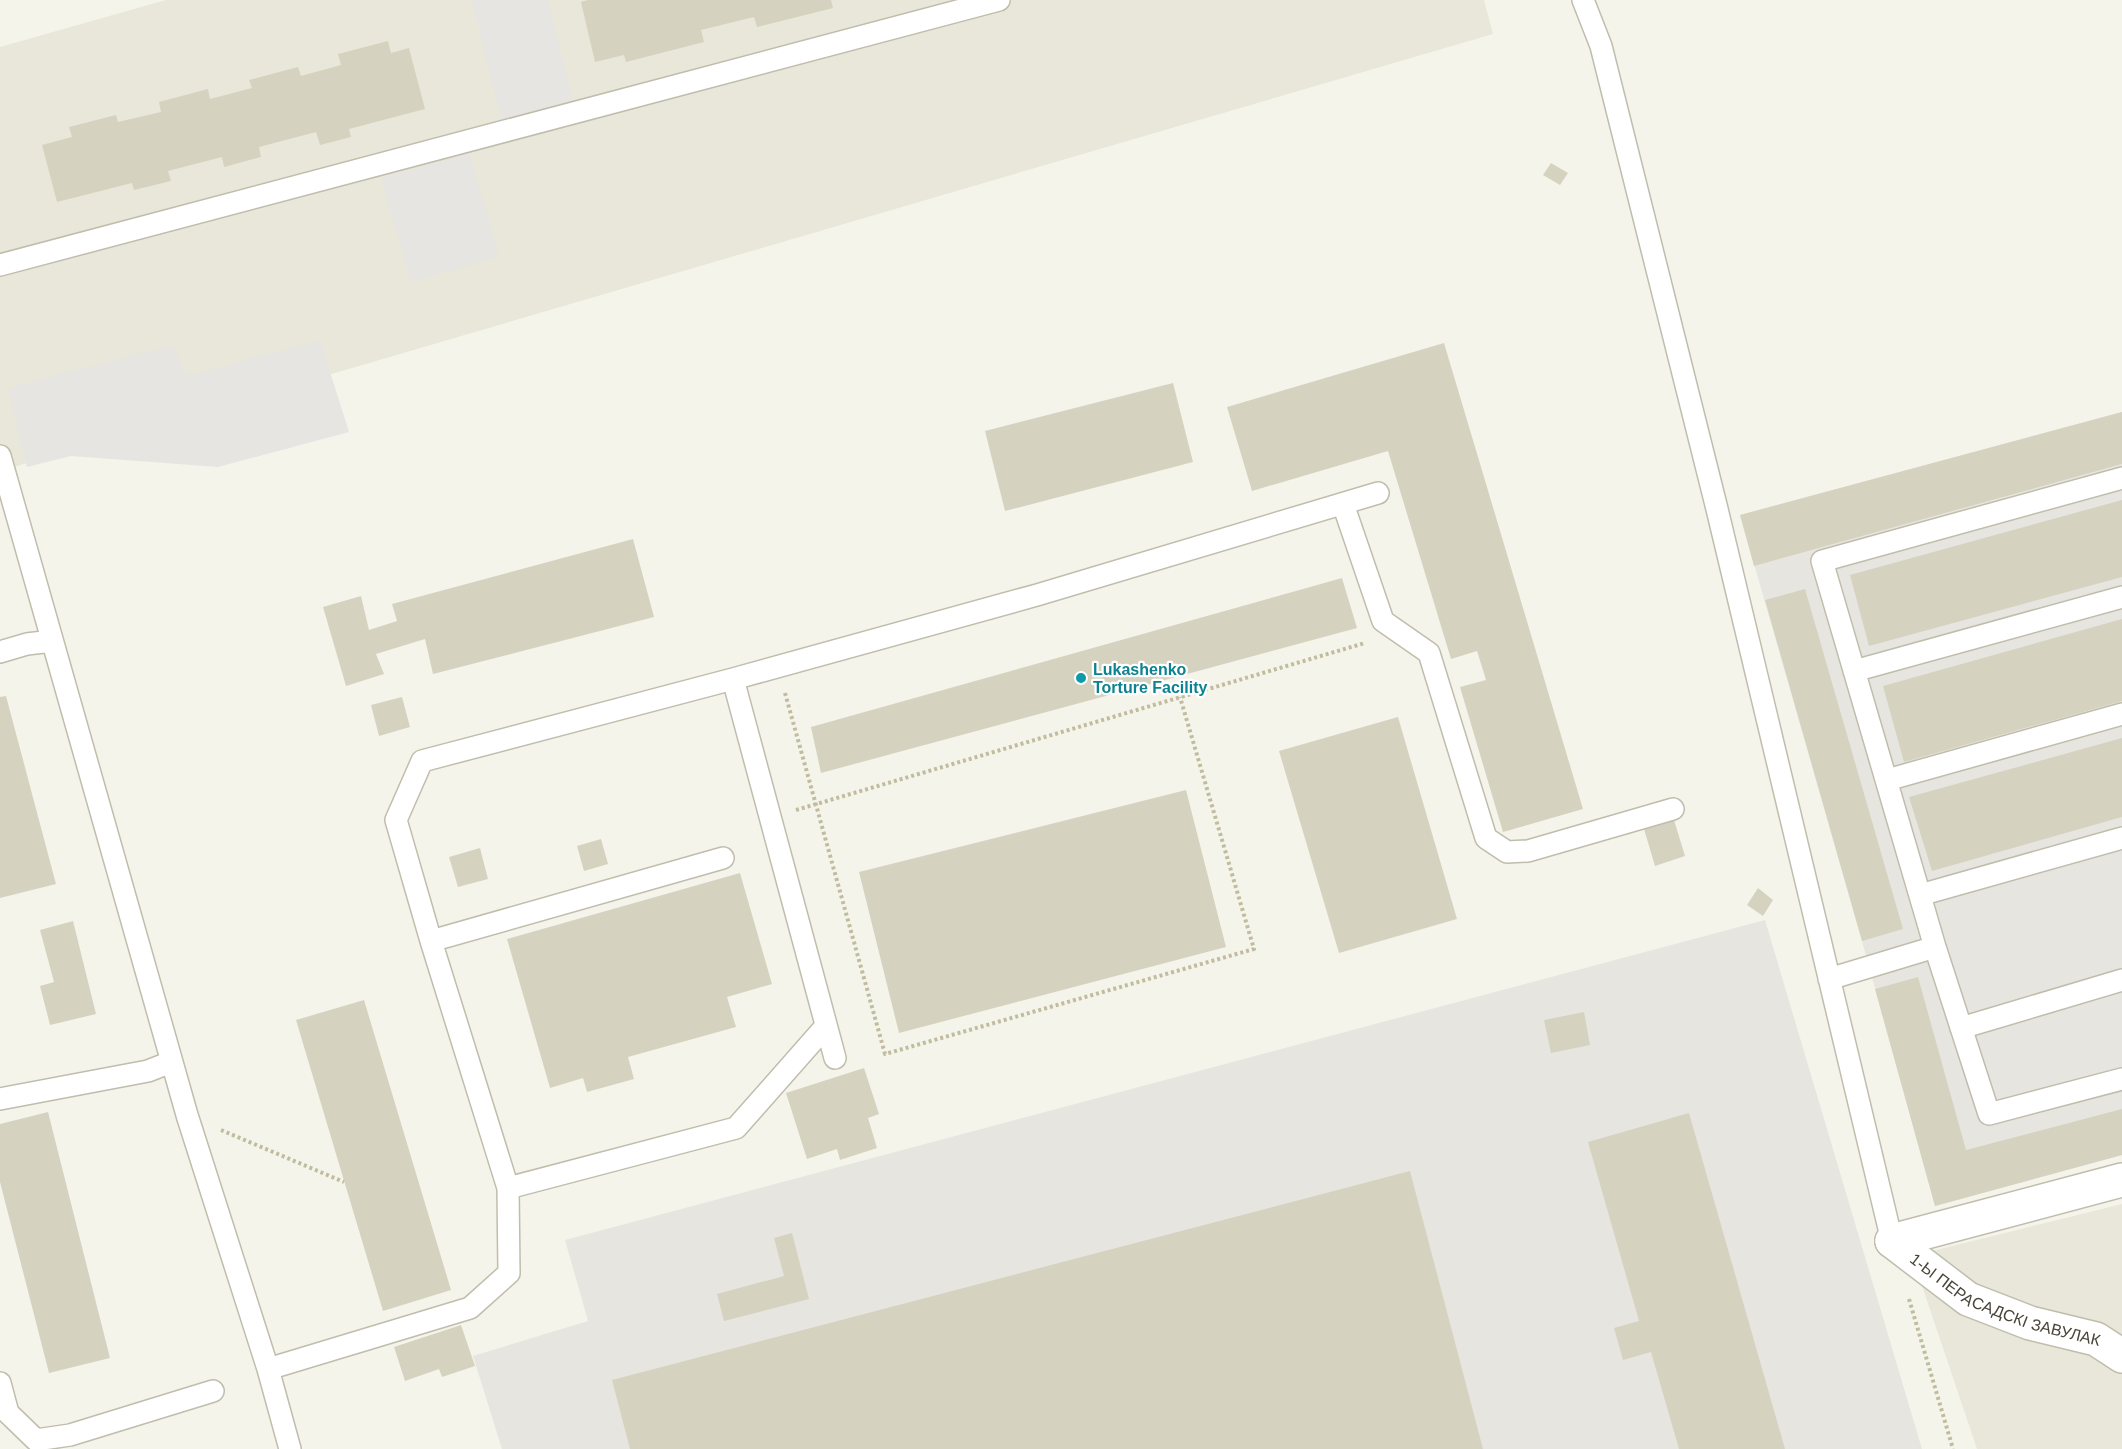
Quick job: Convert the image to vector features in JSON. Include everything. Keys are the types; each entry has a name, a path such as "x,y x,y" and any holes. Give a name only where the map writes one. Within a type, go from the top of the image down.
{"street":[{"path":"1892,1241 2122,1180"},
{"name":"1-Ы ПЕРАСАДСКІ ЗАВУЛАК","path":"1892,1241 1968,1299 2030,1323 2096,1339 2122,1356"}],"lane":[{"path":"0,265 999,0"},
{"path":"1583,0 1601,46 1717,509 1892,1241"},
{"path":"0,456 171,1062 268,1369 290,1449"},
{"path":"2122,478 1822,561 1935,947 1989,1114 2122,1079"},
{"path":"268,1369 470,1308 509,1273 508,1188 396,820 422,761 733,679 1037,595 1378,493"},
{"path":"1343,504 1383,621 1429,653 1486,838 1507,852 1528,851 1673,809"},
{"path":"1854,671 2122,597"},
{"path":"0,652 27,644 52,641"},
{"path":"733,679 835,1058"},
{"path":"1887,780 2122,714"},
{"path":"1920,895 2122,838"},
{"path":"431,941 723,858"},
{"path":"1829,979 1935,947"},
{"path":"1961,1028 2122,980"},
{"path":"508,1188 736,1128 826,1026"},
{"path":"0,1099 148,1071 171,1062"},
{"path":"0,1383 8,1413 36,1440 70,1435 213,1391"}],"path":[{"path":"770,817 1400,632"},
{"path":"778,666 885,1054 1254,950 1179,697"},
{"path":"187,1115 344,1182"},
{"path":"1908,1295 1953,1449"}],"shaded area":[{"path":"166,0 1484,0 1493,34 0,471 0,47"},
{"path":"472,0 548,0 576,112 504,130"},
{"path":"469,153 499,257 411,282 381,178"},
{"path":"320,340 349,432 218,467 71,456 27,467 8,388 172,345 188,376"},
{"path":"2122,412 2122,1155 1935,1206 1740,515"},
{"path":"1765,920 1922,1449 502,1449 473,1356 588,1321 565,1240"},
{"path":"2122,1204 2122,1449 1977,1449 1912,1256"}],"building":[{"path":"588,0 831,0 833,8 757,27 754,17 701,30 704,42 626,62 624,55 595,62 581,2"},
{"path":"388,41 391,53 409,48 425,109 349,129 351,137 320,145 316,132 259,147 261,157 224,167 222,157 168,171 171,181 134,190 132,183 57,202 42,145 72,137 69,127 116,115 118,122 161,112 159,102 208,89 210,99 252,88 249,80 298,67 301,76 341,65 338,54"},
{"path":"1551,163 1568,173 1560,185 1543,175"},
{"path":"1444,343 1583,809 1503,832 1460,687 1486,680 1477,651 1451,659 1388,451 1252,491 1227,407"},
{"path":"1173,383 1193,462 1005,511 985,431"},
{"path":"2122,412 2122,464 1754,566 1740,515"},
{"path":"2122,500 2122,577 1869,646 1850,575"},
{"path":"633,539 654,617 433,674 425,639 376,654 384,674 346,686 323,607 361,596 369,630 397,621 392,604"},
{"name":"Lukashenko Torture Facility","path":"1342,578 1357,628 821,773 811,727"},
{"path":"1805,589 1903,929 1862,941 1765,600"},
{"path":"2122,619 2122,701 1904,762 1883,686"},
{"path":"6,696 56,884 0,898 0,697"},
{"path":"402,697 410,727 379,736 371,705"},
{"path":"1398,717 1457,919 1339,953 1279,751"},
{"path":"2122,738 2122,817 1932,871 1909,797"},
{"path":"1186,790 1226,947 899,1033 859,872"},
{"path":"1674,820 1685,856 1655,866 1644,829"},
{"path":"601,839 608,864 584,871 577,846"},
{"path":"480,848 488,879 458,887 449,857"},
{"path":"740,873 772,984 727,997 736,1027 628,1057 634,1079 587,1092 583,1078 550,1088 507,939"},
{"path":"1758,888 1773,900 1763,916 1747,905"},
{"path":"73,921 96,1014 50,1025 40,986 54,982 40,930"},
{"path":"1918,977 1966,1150 2122,1109 2122,1155 1935,1206 1875,989"},
{"path":"364,1000 451,1290 383,1311 296,1020"},
{"path":"1584,1012 1590,1045 1551,1053 1544,1020"},
{"path":"864,1068 879,1114 868,1118 877,1148 840,1160 837,1149 807,1159 786,1093"},
{"path":"48,1112 110,1358 49,1373 0,1182 0,1124"},
{"path":"1689,1113 1785,1449 1679,1449 1651,1352 1623,1360 1614,1328 1639,1321 1588,1142"},
{"path":"1410,1171 1483,1449 630,1449 612,1380"},
{"path":"792,1233 809,1299 724,1321 717,1294 784,1276 774,1238"},
{"path":"461,1325 475,1366 442,1377 439,1369 405,1381 394,1347"}],"place":[{"name":"Lukashenko Torture Facility","path":"1081,678"}]}
